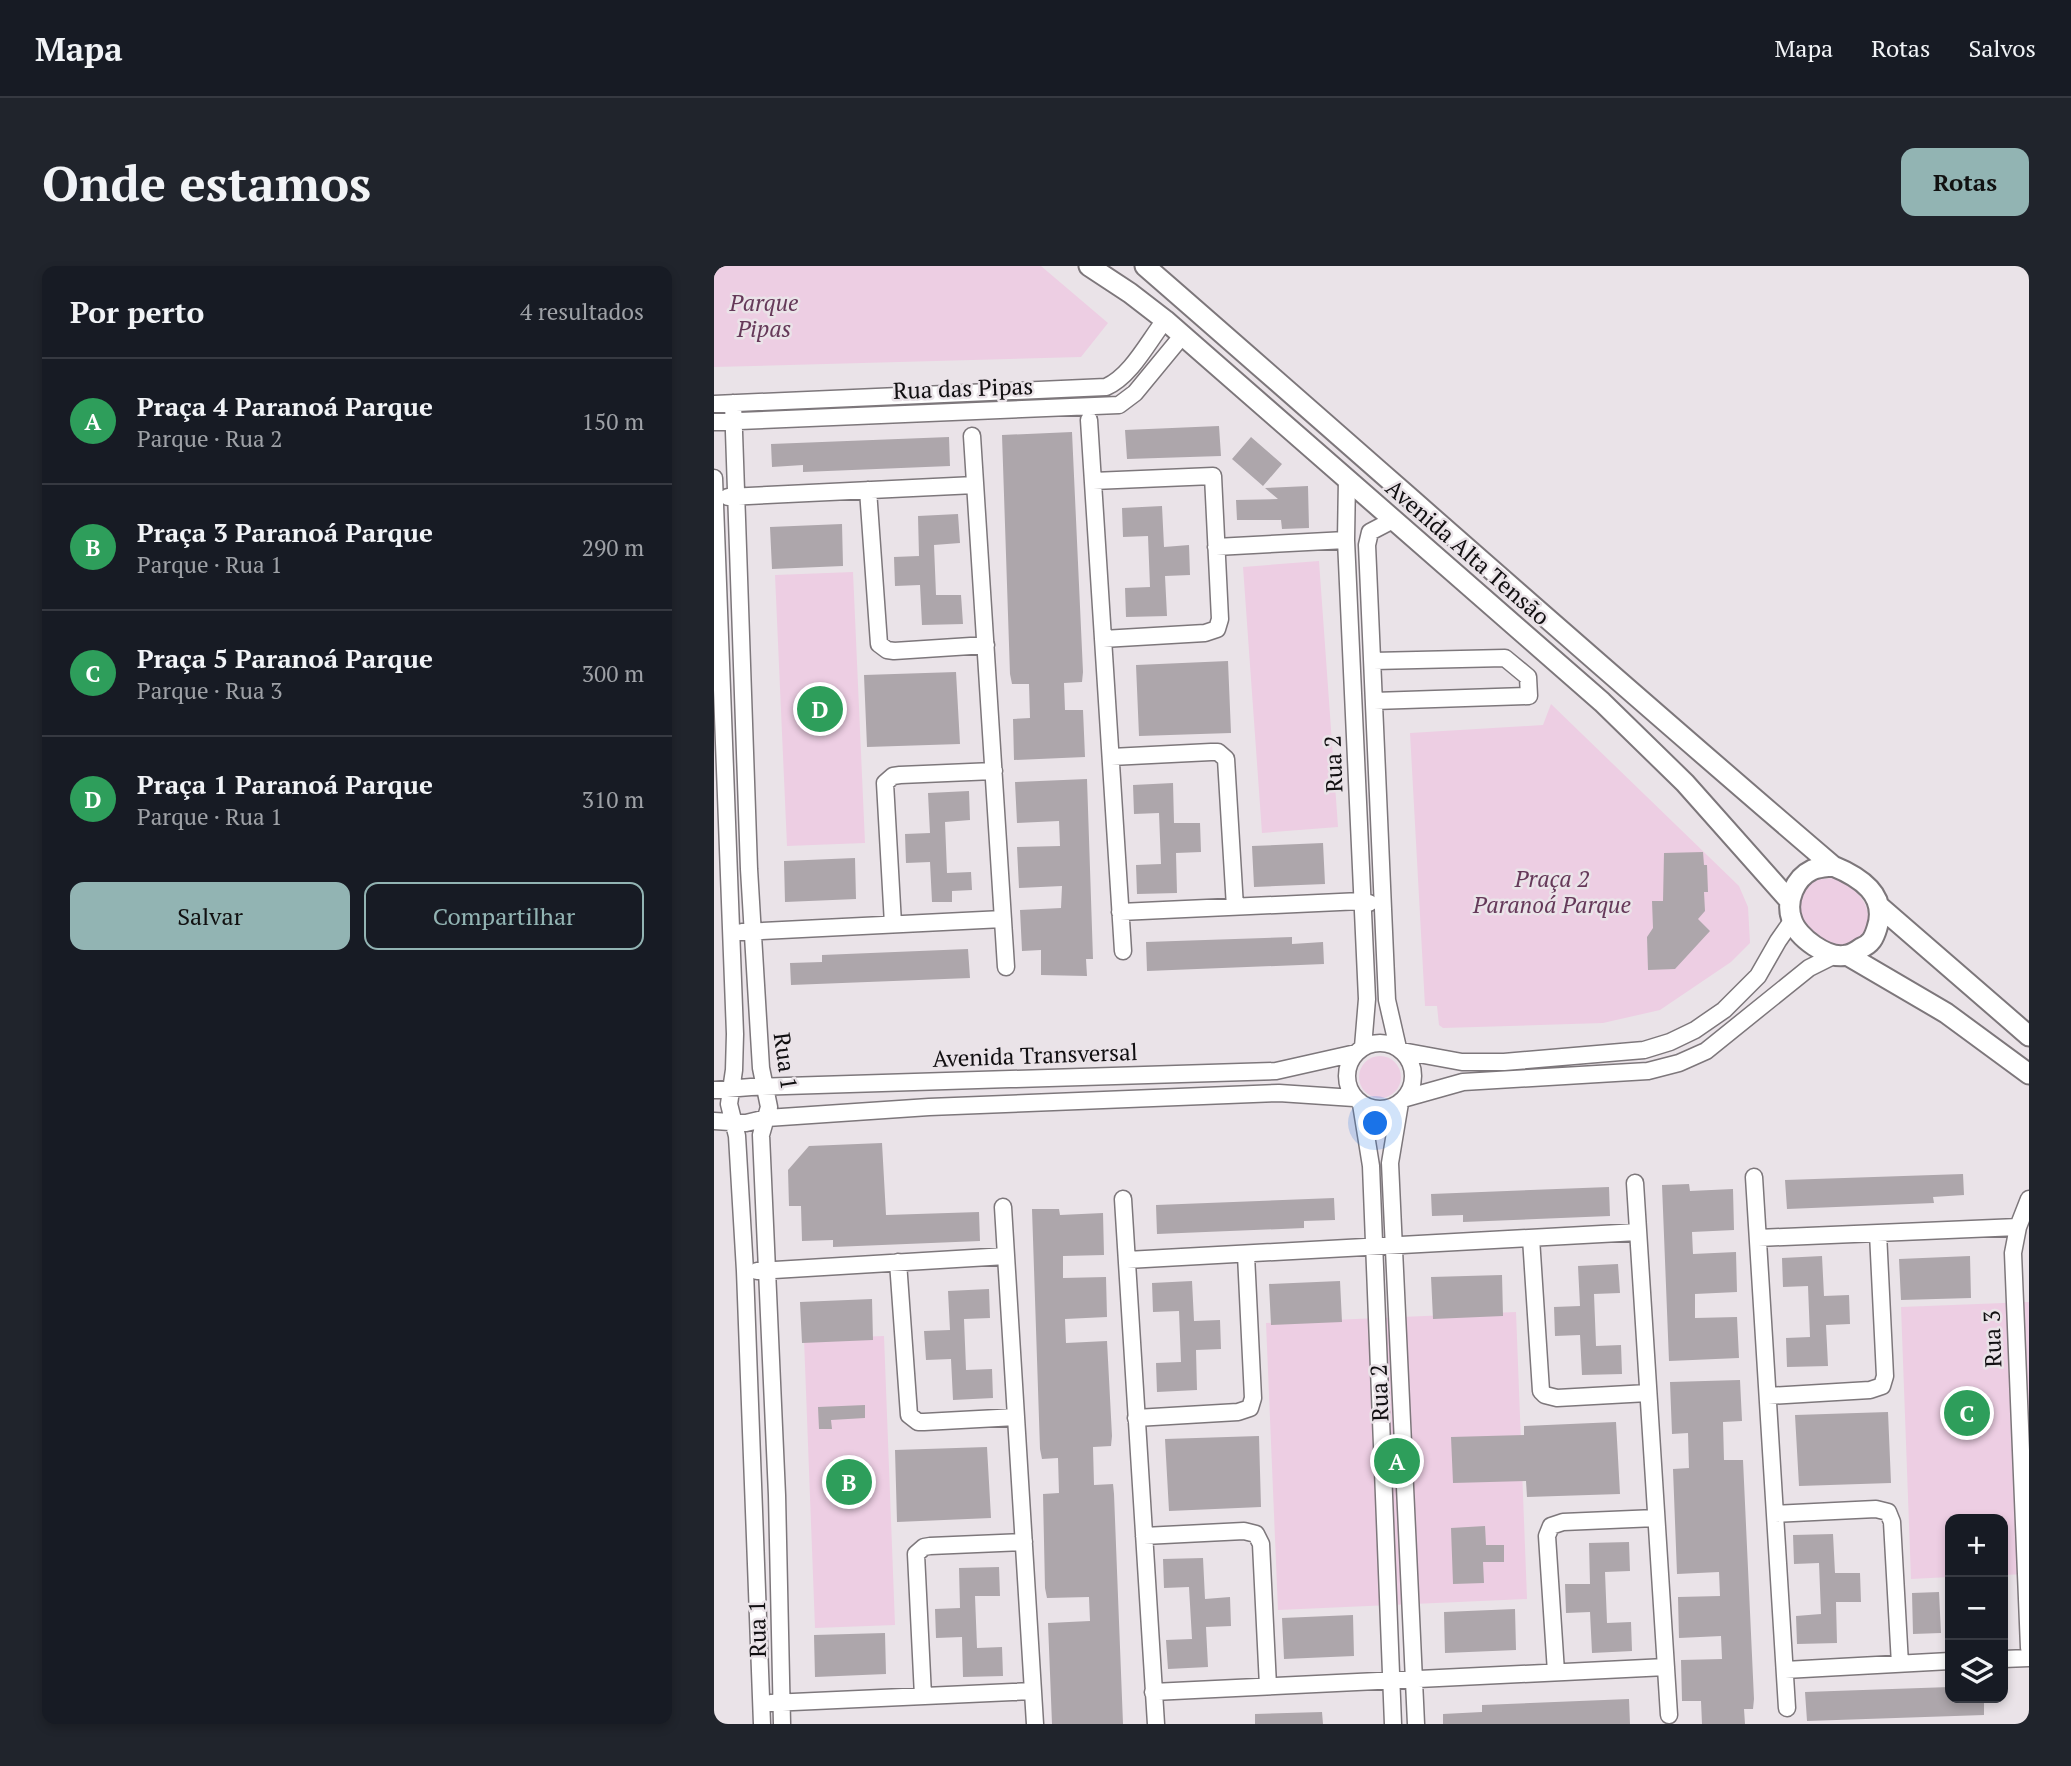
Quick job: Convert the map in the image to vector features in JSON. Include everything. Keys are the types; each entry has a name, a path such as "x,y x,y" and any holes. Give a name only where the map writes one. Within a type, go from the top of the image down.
{"street":[{"name":"Avenida Alta Tensão","path":"1089,266 1165,320 1605,705 1685,783 1790,900"},
{"name":"Avenida Alta Tensão","path":"1145,266 1470,549 1621,685 1833,866"},
{"name":"Rua das Pipas","path":"714,404 1105,387 1116,383 1165,320"},
{"name":"Rua das Pipas","path":"714,422 1119,405 1135,393 1182,336"},
{"name":"Rua 1","path":"733,403 753,931 761,1068 769,1107 761,1135 777,1495 782,1724"},
{"path":"1089,420 1123,951"},
{"path":"972,436 1006,967"},
{"path":"1093,481 1213,476 1220,619 1217,629 1205,633 1103,639"},
{"name":"Rua 1","path":"714,478 735,1034 734,1070 722,1090 729,1104 737,1136 745,1271 762,1724"},
{"name":"Rua 2","path":"1347,478 1346,540 1367,999 1359,1050"},
{"path":"715,498 975,485"},
{"path":"868,490 879,644 887,650 986,645"},
{"name":"Rua 2","path":"1393,520 1370,531 1367,540 1387,1000 1400,1049"},
{"path":"1216,547 1346,540"},
{"path":"1373,661 1506,658 1528,677 1529,696 1374,701"},
{"path":"1111,757 1218,752 1226,759 1235,907"},
{"path":"893,924 885,783 893,776 900,775 994,771"},
{"path":"1840,955 1866,946 1874,938 1881,918 1879,906 1875,895 1854,874 1833,866 1815,868 1798,881 1790,900 1792,921 1808,941 1840,955 1946,1013 2029,1074"},
{"path":"1120,912 1361,901 1383,907"},
{"path":"1879,906 2029,1037"},
{"path":"730,933 1003,919"},
{"name":"Avenida Transversal","path":"722,1090 1276,1071 1380,1043 1462,1062 1504,1062 1644,1050 1695,1030 1724,1010 1758,976 1792,921"},
{"name":"Avenida Transversal","path":"714,1121 757,1122 767,1118 929,1107 1279,1093 1358,1101 1381,1110 1403,1100 1463,1082 1648,1071 1679,1063 1706,1051 1809,968 1840,955"},
{"path":"1400,1049 1409,1059 1414,1079 1403,1100"},
{"path":"1358,1101 1349,1089 1347,1070 1359,1050"},
{"name":"Rua 2","path":"1403,1100 1390,1163 1396,1246 1416,1724"},
{"name":"Rua 2","path":"1358,1101 1371,1166 1393,1724"},
{"path":"1754,1177 1787,1708"},
{"path":"1635,1183 1669,1715"},
{"path":"1123,1199 1156,1724"},
{"name":"Rua 3","path":"2029,1199 2012,1253 2029,1648"},
{"path":"1003,1207 1035,1724"},
{"path":"1758,1238 2018,1227"},
{"path":"1126,1261 1638,1232"},
{"path":"1768,1396 1870,1390 1882,1386 1885,1376 1878,1233"},
{"path":"1531,1238 1541,1391 1557,1398 1648,1393"},
{"path":"1136,1418 1238,1412 1245,1411 1253,1404 1246,1255"},
{"path":"745,1271 1006,1256"},
{"path":"898,1262 909,1415 918,1422 1016,1417"},
{"path":"1775,1514 1876,1509 1888,1512 1892,1522 1900,1664"},
{"path":"1556,1672 1547,1536 1551,1526 1563,1522 1656,1518"},
{"path":"1144,1536 1244,1531 1256,1534 1261,1544 1268,1686"},
{"path":"923,1696 915,1560 919,1550 930,1546 1024,1542"},
{"path":"2008,1659 2029,1658"},
{"path":"1785,1670 1945,1661"},
{"path":"1153,1692 1666,1667"},
{"path":"761,1703 1033,1691"}],"green space":[{"name":"Parque Pipas","path":"714,266 1041,266 1108,323 1081,357 714,367"},
{"path":"1319,561 1338,827 1262,833 1243,567"},
{"path":"853,572 865,843 787,846 775,575"},
{"name":"Praça 2 Paranoá Parque","path":"1551,704 1739,886 1748,907 1750,943 1731,962 1660,1010 1603,1023 1443,1028 1439,1025 1437,1006 1425,1006 1410,733 1543,725"},
{"path":"1835,878 1856,892 1867,908 1868,923 1861,936 1850,944 1835,947 1820,941 1805,925 1800,916 1799,898 1802,889 1819,879"},
{"path":"1380,1056 1395,1062 1401,1077 1395,1092 1380,1098 1365,1092 1359,1077 1365,1062"},
{"path":"2029,1302 2029,1574 2008,1575 2008,1514 1945,1514 1945,1577 1911,1579 1901,1307"},
{"path":"1516,1312 1527,1599 1278,1610 1266,1323"},
{"path":"884,1336 895,1625 815,1628 804,1339"}],"building":[{"path":"1219,426 1221,456 1127,459 1125,430"},
{"path":"1072,432 1083,672 1082,682 1064,683 1065,710 1083,710 1085,757 1014,760 1013,719 1030,718 1029,684 1012,684 1010,674 1002,435"},
{"path":"949,437 950,466 803,472 803,465 772,467 771,444"},
{"path":"1251,437 1282,464 1263,486 1232,459"},
{"path":"1308,486 1309,528 1282,529 1281,520 1237,520 1236,500 1278,499 1265,488"},
{"path":"1162,506 1164,547 1189,545 1190,575 1165,576 1167,616 1126,617 1125,588 1150,587 1148,536 1123,537 1122,508"},
{"path":"958,514 960,543 934,545 936,595 961,595 963,624 922,625 920,585 895,586 894,557 919,556 918,516"},
{"path":"842,524 843,566 772,569 770,527"},
{"path":"1228,661 1231,733 1139,736 1136,665"},
{"path":"956,672 960,744 867,747 864,675"},
{"path":"1087,779 1093,959 1086,959 1087,976 1041,975 1041,950 1022,951 1020,910 1061,908 1062,886 1019,888 1017,847 1060,846 1059,821 1017,823 1015,782"},
{"path":"1173,783 1174,823 1200,823 1201,852 1176,853 1177,893 1137,894 1136,865 1161,864 1159,813 1134,814 1133,785"},
{"path":"969,791 970,820 945,822 947,873 971,872 972,890 952,891 952,902 932,902 930,862 906,863 905,834 930,833 928,793"},
{"path":"1323,843 1325,884 1254,887 1252,846"},
{"path":"1703,852 1704,865 1707,865 1708,892 1704,892 1705,911 1698,919 1710,931 1675,969 1648,970 1647,937 1653,928 1652,901 1663,901 1664,853"},
{"path":"855,858 856,899 785,902 784,861"},
{"path":"1292,937 1292,944 1323,942 1324,964 1147,971 1146,942"},
{"path":"968,949 970,978 791,985 790,963 822,962 822,955"},
{"path":"882,1143 886,1215 979,1212 980,1241 833,1247 833,1240 802,1241 801,1206 789,1206 788,1170 809,1146"},
{"path":"1963,1174 1964,1195 1933,1197 1934,1203 1787,1209 1785,1180"},
{"path":"1689,1184 1690,1191 1733,1189 1734,1230 1692,1232 1693,1254 1736,1252 1737,1292 1695,1294 1695,1318 1737,1317 1739,1358 1669,1361 1662,1185"},
{"path":"1609,1187 1610,1216 1463,1222 1463,1215 1432,1216 1431,1194"},
{"path":"1334,1198 1335,1220 1304,1221 1304,1228 1157,1234 1156,1205"},
{"path":"1032,1209 1059,1209 1060,1215 1103,1213 1104,1255 1063,1256 1063,1278 1106,1277 1107,1317 1065,1319 1066,1343 1107,1341 1112,1436 1111,1446 1093,1447 1094,1485 1113,1484 1123,1724 1052,1724 1048,1623 1090,1621 1089,1597 1047,1598 1045,1588 1043,1494 1059,1493 1058,1458 1042,1459 1040,1449"},
{"path":"1822,1256 1824,1296 1849,1295 1850,1324 1826,1325 1828,1366 1787,1367 1786,1338 1810,1337 1808,1286 1783,1287 1782,1258"},
{"path":"1970,1256 1971,1298 1901,1300 1899,1259"},
{"path":"1618,1264 1620,1293 1594,1294 1596,1346 1621,1345 1622,1374 1582,1375 1580,1335 1555,1336 1554,1307 1580,1306 1578,1266"},
{"path":"1502,1275 1503,1316 1433,1319 1431,1277"},
{"path":"1192,1281 1194,1321 1220,1320 1221,1349 1196,1350 1197,1390 1157,1392 1156,1363 1181,1362 1179,1311 1153,1312 1152,1283"},
{"path":"1340,1281 1342,1322 1271,1325 1269,1284"},
{"path":"989,1289 990,1318 964,1319 966,1370 992,1369 993,1398 953,1400 951,1359 926,1360 924,1331 950,1330 948,1291"},
{"path":"872,1299 873,1340 802,1343 800,1302"},
{"path":"1740,1380 1742,1421 1723,1422 1724,1460 1743,1460 1753,1709 1744,1709 1745,1724 1702,1724 1701,1701 1682,1701 1681,1660 1722,1659 1721,1636 1679,1638 1678,1597 1720,1596 1719,1572 1677,1574 1673,1469 1689,1468 1688,1433 1672,1434 1670,1382"},
{"path":"865,1405 865,1418 831,1420 832,1429 819,1429 818,1407"},
{"path":"1888,1412 1891,1483 1799,1486 1795,1415"},
{"path":"1616,1422 1620,1494 1527,1497 1526,1481 1453,1483 1451,1437 1524,1435 1524,1426"},
{"path":"1259,1436 1261,1507 1169,1511 1165,1439"},
{"path":"987,1447 991,1518 897,1522 895,1450"},
{"path":"1485,1526 1486,1545 1504,1545 1504,1562 1483,1562 1484,1583 1453,1584 1451,1528"},
{"path":"1833,1534 1835,1573 1860,1573 1861,1602 1836,1602 1837,1643 1797,1644 1796,1616 1821,1614 1819,1563 1794,1564 1793,1535"},
{"path":"1629,1542 1630,1571 1605,1572 1607,1623 1631,1622 1632,1651 1592,1653 1590,1612 1566,1613 1565,1584 1590,1584 1589,1543"},
{"path":"1203,1558 1205,1599 1230,1597 1231,1626 1206,1627 1208,1667 1168,1669 1166,1640 1192,1639 1189,1587 1164,1588 1163,1559"},
{"path":"999,1567 1000,1596 975,1596 977,1648 1002,1647 1003,1676 963,1677 962,1637 936,1638 935,1609 960,1608 959,1568"},
{"path":"1939,1592 1941,1633 1913,1634 1912,1593"},
{"path":"1515,1609 1516,1650 1445,1653 1444,1612"},
{"path":"1353,1615 1354,1656 1284,1659 1282,1618"},
{"path":"885,1633 886,1674 815,1677 814,1635"},
{"path":"1945,1687 1945,1703 1984,1703 1984,1715 1807,1721 1805,1692"},
{"path":"1629,1699 1630,1724 1443,1724 1443,1714 1482,1712 1482,1705"},
{"path":"1322,1712 1323,1724 1255,1724 1255,1714"}],"place":[{"name":"Praça 1 Paranoá Parque","path":"820,709"},
{"name":"Praça 5 Paranoá Parque","path":"1967,1413"},
{"name":"Praça 4 Paranoá Parque","path":"1397,1461"},
{"name":"Praça 3 Paranoá Parque","path":"849,1482"}]}
